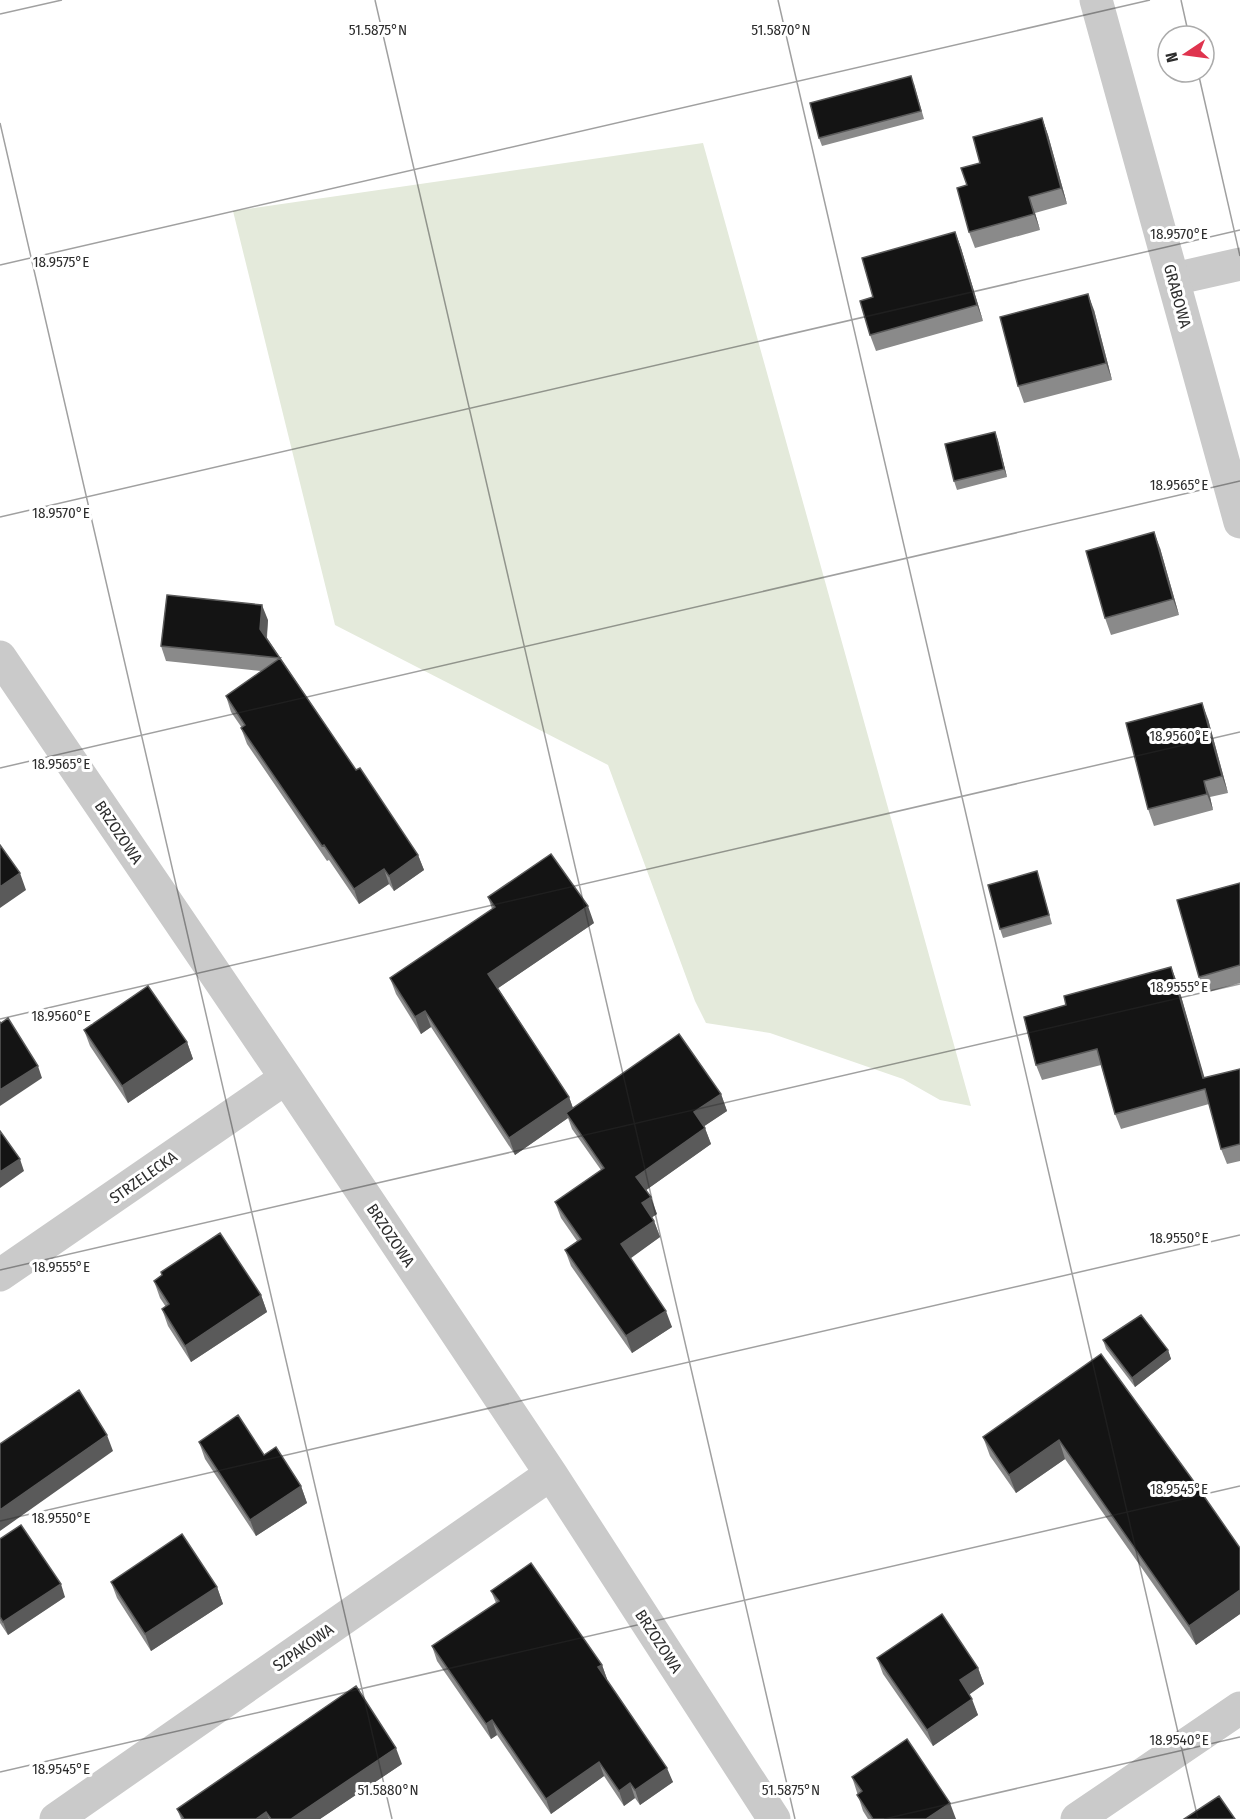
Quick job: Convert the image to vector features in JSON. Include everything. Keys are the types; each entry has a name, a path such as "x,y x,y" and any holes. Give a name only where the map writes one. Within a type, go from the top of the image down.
{"street":[{"name":"GRABOWA","path":"1096,0 1240,522"},
{"path":"1174,279 1240,264"},
{"name":"BRZOZOWA","path":"0,657 551,1474 774,1819"},
{"name":"STRZELECKA","path":"0,1275 286,1078"},
{"name":"SZPAKOWA","path":"56,1819 551,1474"},
{"path":"1077,1819 1240,1708"}],"green space":[{"path":"703,143 971,1106 940,1100 903,1079 770,1033 706,1023 695,1001 608,765 335,625 233,211"}],"building":[{"path":"911,76 921,111 819,138 810,103"},
{"path":"1042,118 1061,188 1029,197 1034,214 969,232 957,188 967,185 961,168 980,163 973,137"},
{"path":"955,232 977,305 870,335 860,301 873,297 862,258"},
{"path":"1088,294 1106,363 1018,386 1000,317"},
{"path":"995,432 1004,469 954,481 945,444"},
{"path":"1154,532 1173,599 1105,618 1086,551"},
{"path":"167,595 262,605 260,629 280,658 161,646"},
{"path":"280,658 356,770 360,768 418,855 389,876 384,869 354,889 241,728 245,725 226,696"},
{"path":"1202,703 1222,776 1204,781 1207,794 1148,809 1126,723"},
{"path":"0,845 20,873 0,887"},
{"path":"551,854 588,906 488,974 569,1097 509,1138 425,1011 415,1017 390,978 495,907 488,897"},
{"path":"1037,871 1049,915 1000,929 988,885"},
{"path":"1240,883 1240,965 1199,977 1177,900"},
{"path":"1171,967 1203,1078 1240,1069 1240,1144 1221,1149 1205,1089 1115,1114 1097,1049 1036,1065 1024,1017 1066,1005 1064,996"},
{"path":"148,986 187,1042 122,1086 84,1030"},
{"path":"8,1018 38,1066 0,1090 0,1022"},
{"path":"679,1034 721,1094 694,1112 705,1128 636,1177 651,1197 642,1203 654,1221 621,1244 666,1311 626,1336 565,1250 581,1239 555,1202 604,1168 566,1113"},
{"path":"0,1131 20,1159 0,1172"},
{"path":"220,1233 261,1295 185,1346 162,1309 169,1304 154,1281 162,1275 161,1272"},
{"path":"1141,1315 1168,1350 1132,1378 1103,1340"},
{"path":"1101,1354 1240,1548 1240,1590 1189,1626 1059,1440 1009,1475 983,1437"},
{"path":"79,1390 107,1435 0,1510 0,1444"},
{"path":"238,1415 264,1455 276,1447 301,1486 250,1520 199,1442"},
{"path":"21,1525 61,1584 3,1622 0,1617 0,1539"},
{"path":"182,1534 217,1587 145,1634 111,1582"},
{"path":"531,1563 602,1665 598,1667 667,1768 635,1790 630,1783 619,1791 599,1762 546,1799 492,1720 486,1724 432,1646 499,1601 491,1591"},
{"path":"942,1614 978,1668 960,1680 972,1699 927,1730 877,1658"},
{"path":"356,1686 396,1748 291,1819 271,1819 266,1812 256,1819 184,1819 177,1809"},
{"path":"907,1739 950,1803 926,1819 873,1819 857,1795 862,1791 852,1777"},
{"path":"1219,1796 1235,1819 1184,1819"}]}
